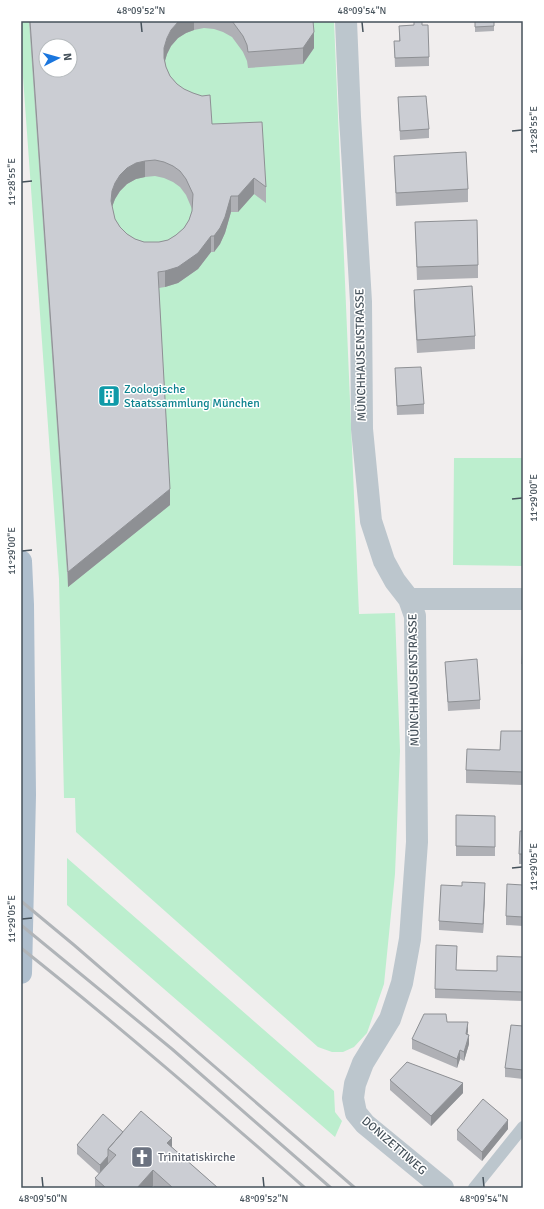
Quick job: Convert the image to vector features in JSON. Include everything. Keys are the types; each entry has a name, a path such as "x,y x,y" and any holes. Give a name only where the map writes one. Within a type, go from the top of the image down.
{"main road":[{"path":"21,561 23,605 25,796 21,973"}],"street":[{"name":"MÜNCHHAUSENSTRASSE","path":"346,21 361,302 362,429 371,521 384,561 395,581 409,599 415,616 417,842 410,939 402,983 390,1019 363,1063 355,1084 353,1098"},
{"path":"409,599 523,599"},
{"name":"DONIZETTIWEG","path":"353,1098 356,1113 364,1124 444,1188"}],"lane":[{"path":"474,1188 523,1127"}],"green space":[{"path":"21,21 334,21 359,614 395,613 400,751 395,874 384,984 367,1033 354,1047 343,1052 332,1052 318,1047 76,832 75,798 64,798 59,579 21,49"},
{"path":"454,458 523,458 523,566 453,565"},
{"path":"67,858 334,1091 335,1112 342,1121 335,1137 67,905"}],"building":[{"name":"Zoologische Staatssammlung München","path":"30,21 180,21 171,30 164,48 164,58 170,76 184,89 202,96 210,95 212,124 262,122 266,187 254,178 238,196 231,196 220,228 214,236 211,236 198,253 178,267 158,272 170,489 68,572","holes":["155,160 164,162 180,171 186,179 193,194 192,211 184,228 176,235 168,240 159,242 144,242 135,239 120,227 115,219 111,201 112,191 120,175 127,168 136,163 145,161"]},
{"path":"232,21 313,21 314,32 303,48 248,52 243,36"},
{"path":"414,21 422,21 422,25 428,25 429,57 395,58 394,41 400,41 399,26 414,25"},
{"path":"475,21 494,21 494,26 475,27"},
{"path":"426,96 429,129 400,131 398,97"},
{"path":"466,152 468,189 396,193 394,156"},
{"path":"477,220 478,265 417,267 415,222"},
{"path":"472,286 475,336 417,340 414,290"},
{"path":"421,367 424,404 397,406 395,368"},
{"path":"523,644 523,665 522,664"},
{"path":"477,659 480,700 448,702 445,662"},
{"path":"501,731 523,731 523,772 466,770 467,749 500,750"},
{"path":"456,815 495,816 495,847 456,846"},
{"path":"520,831 523,831 523,854 519,854"},
{"path":"462,882 485,883 483,924 439,921 441,885 462,886"},
{"path":"507,884 523,885 523,917 506,916"},
{"path":"436,945 457,946 456,970 497,971 497,956 523,957 523,992 435,989"},
{"path":"424,1014 446,1014 447,1022 468,1022 466,1034 469,1035 464,1052 460,1050 457,1059 412,1039"},
{"path":"511,1025 523,1026 523,1070 505,1068"},
{"path":"407,1062 463,1083 431,1116 390,1080"},
{"path":"483,1099 508,1120 482,1152 457,1130"},
{"name":"Trinitatiskirche","path":"141,1111 172,1138 167,1143 218,1188 173,1188 153,1170 137,1188 106,1188 95,1178 116,1155 108,1149"},
{"path":"103,1114 123,1132 108,1149 108,1156 100,1165 77,1145"}],"railway":[{"path":"21,901 355,1188"},
{"path":"21,925 172,1049 331,1188"},
{"path":"21,948 129,1036 305,1188"}],"place":[{"name":"Zoologische Staatssammlung München","path":"109,396"},
{"name":"Trinitatiskirche","path":"142,1157"}]}
